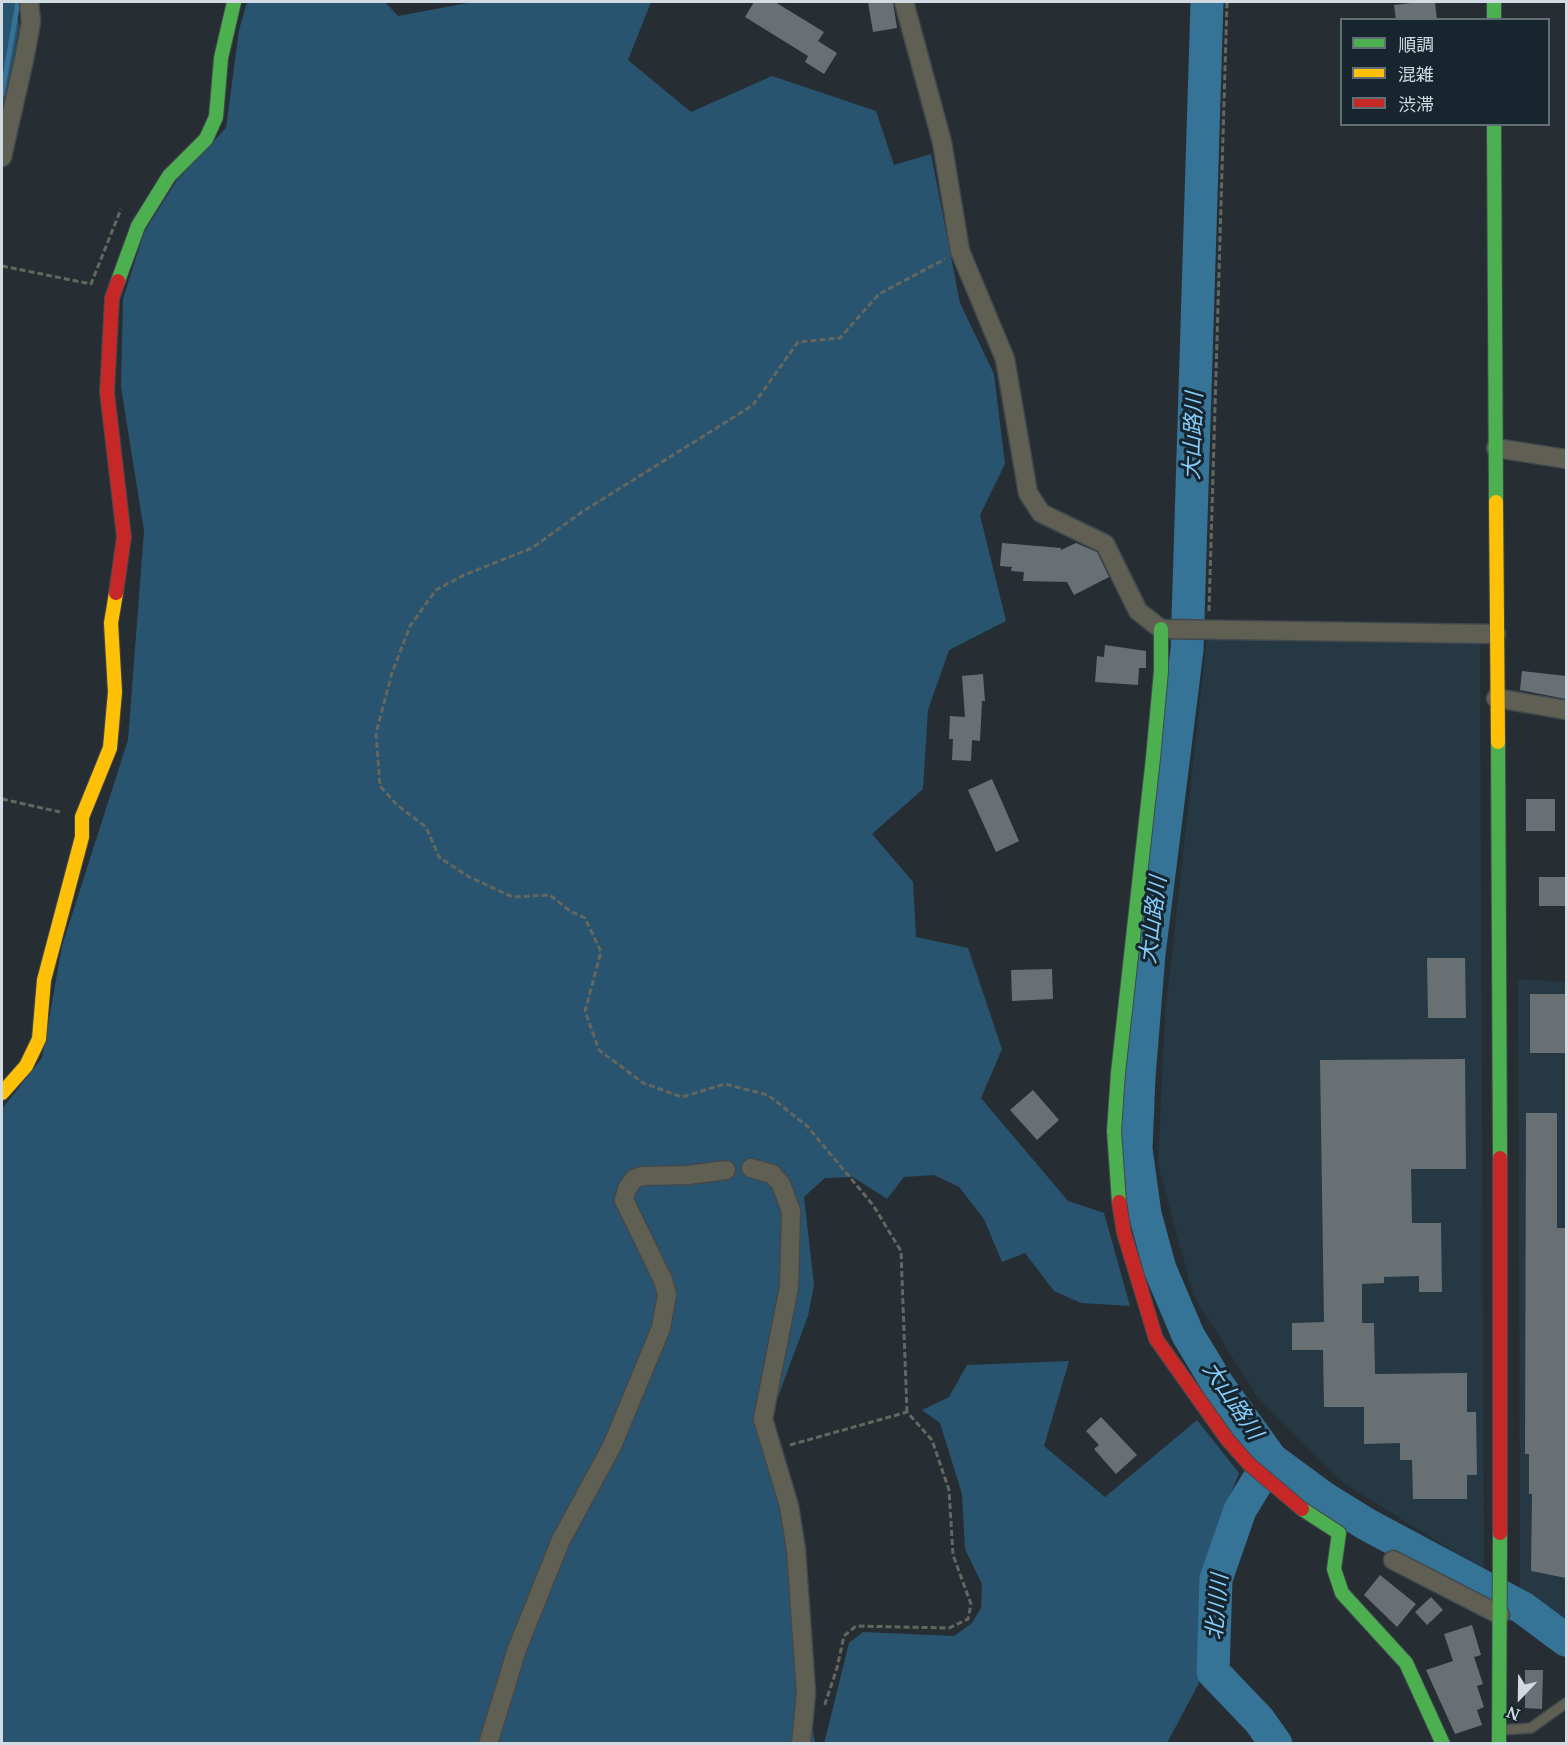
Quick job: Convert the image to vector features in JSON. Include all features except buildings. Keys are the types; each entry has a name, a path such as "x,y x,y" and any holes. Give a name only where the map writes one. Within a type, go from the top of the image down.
{"street":[{"path":"2,157 31,22 29,2"},
{"path":"2,1093 26,1066 39,1039 44,980 82,837 82,817 110,748 115,692 111,623 124,537 107,392 112,298 138,226 169,176 206,139 216,117 221,58 234,2"},
{"path":"904,2 942,142 960,251 1005,359 1028,493 1041,513 1105,543 1138,611 1166,629 1496,634"},
{"path":"1494,2 1494,18"},
{"path":"1494,126 1501,1238 1499,1737"},
{"path":"1496,448 1566,459"},
{"path":"1166,629 1118,1072 1114,1131 1116,1187 1124,1233 1156,1339 1227,1439 1249,1464 1294,1504 1340,1533 1334,1569 1342,1593 1406,1663 1443,1743"},
{"path":"1496,698 1566,710"},
{"path":"751,1168 772,1174 781,1184 791,1211 789,1287 763,1419 789,1506 796,1550 806,1693 801,1743"},
{"path":"488,1743 517,1649 561,1540 612,1446 661,1328 667,1294 663,1280 624,1200 627,1189 634,1179 642,1176 688,1175 726,1170"},
{"path":"1393,1560 1500,1616"}],"lane":[{"path":"1499,1737 1531,1728 1566,1703"}],"path":[{"path":"1209,630 1227,2"},
{"path":"2,266 92,284 117,214 124,205"},
{"path":"823,1711 837,1668 844,1636 856,1626 949,1628 968,1619 971,1604 953,1555 949,1490 932,1440 907,1412 901,1251 873,1205 807,1126 768,1095 725,1084 682,1097 644,1083 599,1050 585,1011 601,952 585,918 550,895 513,897 469,877 439,857 426,827 397,804 380,786 376,733 392,673 410,626 436,590 464,575 532,548 582,512 753,405 798,342 840,338 879,294 960,251"},
{"path":"2,799 82,817"},
{"path":"776,1461 791,1444 907,1412"}],"shaded area":[{"path":"2,2 16,2 19,26 2,127"},
{"path":"247,2 385,2 398,16 473,2 651,2 628,60 691,112 772,76 876,111 894,165 931,154 960,303 994,374 1005,464 980,515 1006,621 949,650 928,710 923,789 872,834 913,882 916,937 968,948 1002,1049 981,1098 1068,1201 1104,1213 1130,1306 1081,1303 1054,1291 1025,1253 1002,1262 984,1219 959,1187 934,1175 904,1177 887,1199 853,1177 825,1178 804,1197 814,1285 808,1316 766,1429 791,1530 796,1628 815,1743 2,1743 2,1109 42,1058 62,946 128,740 144,531 121,387 123,299 144,232 177,180 226,128 239,30"},
{"path":"1207,639 1480,641 1484,1570 1346,1485 1256,1395 1193,1295 1158,1164 1165,1015"},
{"path":"1518,979 1566,982 1566,1621 1520,1589"},
{"path":"1069,1361 1044,1446 1105,1497 1197,1420 1239,1473 1217,1528 1199,1683 1167,1743 824,1744 849,1643 863,1632 954,1636 972,1623 981,1608 982,1584 965,1549 962,1494 940,1423 922,1410 949,1397 967,1365"}],"waterway":[{"path":"2,94 18,2"},
{"name":"大山路川","path":"1207,2 1187,650 1149,954 1139,1077 1136,1149 1145,1214 1160,1269 1188,1335 1220,1388 1271,1459 1324,1498 1366,1524 1523,1608 1566,1640"},
{"name":"北川川","path":"1271,1459 1240,1510 1216,1579 1213,1672 1259,1720 1276,1744"}],"traffic: fast":[{"path":"118,281 138,226 169,176 206,139 216,117 221,58 234,2"},
{"path":"1494,2 1494,18"},
{"path":"1494,126 1496,502"},
{"path":"1119,1202 1114,1131 1118,1073 1153,758 1161,671 1161,629"},
{"path":"1498,742 1500,1158"},
{"path":"1302,1509 1339,1533 1334,1569 1342,1593 1406,1663 1443,1744"},
{"path":"1499,1744 1500,1533"}],"traffic: slow":[{"path":"1496,502 1498,742"},
{"path":"2,1093 26,1066 39,1039 44,980 82,837 82,817 110,748 115,692 111,623 116,593"}],"traffic: jam":[{"path":"116,593 124,537 107,392 112,298 118,281"},
{"path":"1500,1158 1500,1533"},
{"path":"1119,1202 1124,1233 1156,1339 1227,1439 1249,1464 1302,1509"}]}
